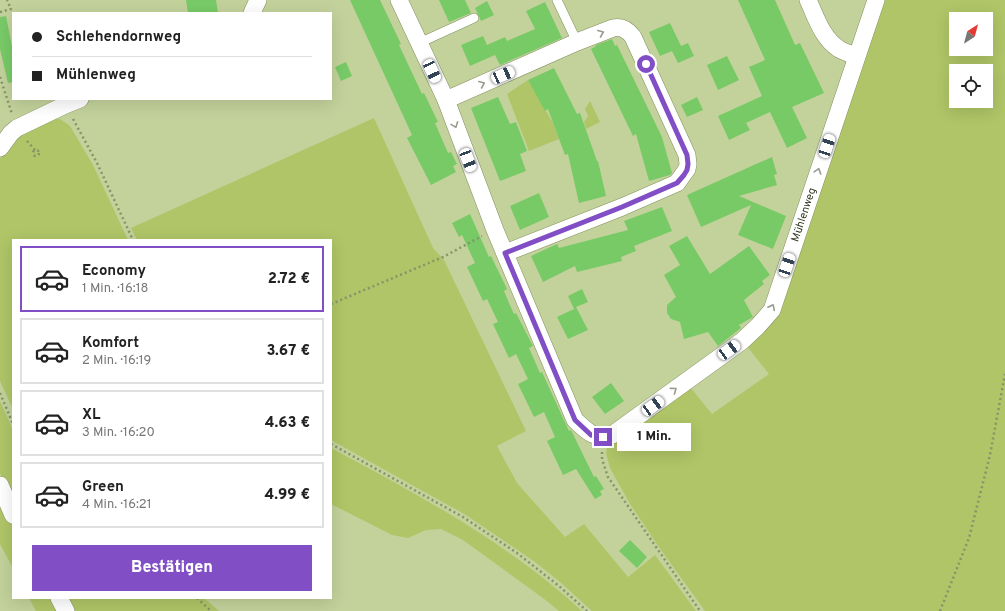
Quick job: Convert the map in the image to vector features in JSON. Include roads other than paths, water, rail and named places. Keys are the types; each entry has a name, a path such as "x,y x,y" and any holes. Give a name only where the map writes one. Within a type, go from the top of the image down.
{"street":[{"path":"252,12 258,0"},
{"path":"399,0 446,100 505,253 622,207 677,183 687,170 687,155 683,144 633,37 630,33 619,27 577,42 446,100"},
{"path":"808,0 824,33 832,43 839,49 856,56"},
{"name":"Mühlenweg","path":"505,253 575,420 591,435 603,437 612,435 742,341 772,310 876,0"},
{"path":"0,148 11,133 17,128 73,102"},
{"path":"0,485 12,513"},
{"path":"60,599 66,611"}],"lane":[{"path":"557,0 577,42"},
{"path":"419,43 474,18"}]}
